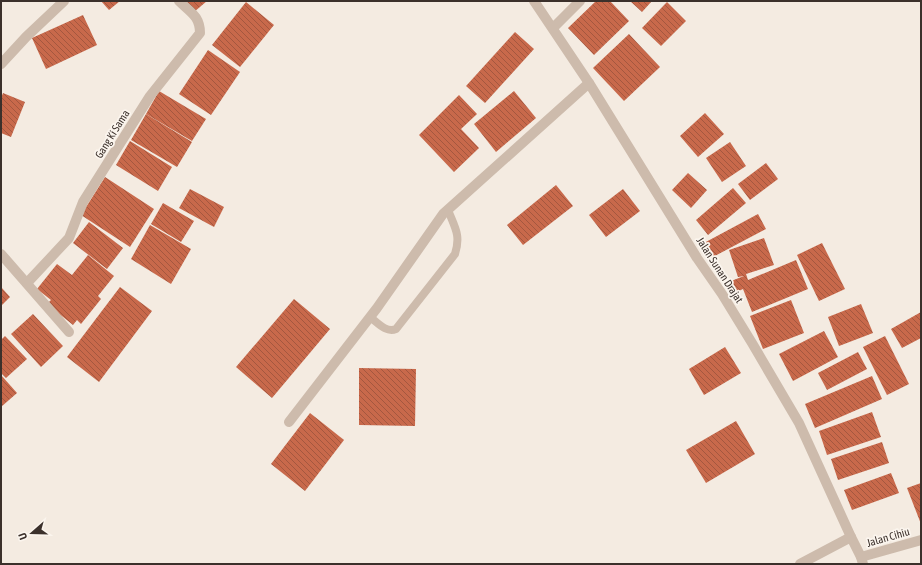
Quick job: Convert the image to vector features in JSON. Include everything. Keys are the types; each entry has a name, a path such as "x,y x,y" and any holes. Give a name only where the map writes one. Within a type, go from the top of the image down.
{"street":[{"path":"1,64 26,37 64,1"},
{"name":"Gang Ki Sama","path":"27,283 69,238 83,202 150,96 200,33 198,19 179,1"},
{"name":"Jalan Sunan Drajat","path":"534,1 590,84 697,258 722,294 795,416 862,561"},
{"path":"553,28 580,1"},
{"path":"289,422 370,317 443,214 590,84"},
{"path":"1,254 69,332"},
{"path":"800,564 850,537"},
{"name":"Jalan Cihiu","path":"862,561 921,540"}],"lane":[{"path":"370,317 387,330 392,331 396,329 455,254 458,244 458,235 448,210"}],"building":[{"path":"101,1 120,1 109,10"},
{"path":"185,1 207,1 194,12"},
{"path":"596,1 610,1 629,21 594,55 568,28"},
{"path":"630,1 652,1 642,12"},
{"path":"246,2 274,25 240,67 212,45"},
{"path":"667,2 686,21 661,46 642,28"},
{"path":"83,15 97,45 46,69 32,38"},
{"path":"515,32 534,49 485,103 466,86"},
{"path":"629,34 660,67 624,101 593,68"},
{"path":"208,50 240,72 211,115 179,94"},
{"path":"159,91 206,119 192,141 146,114"},
{"path":"514,91 536,118 496,152 474,124"},
{"path":"3,93 25,102 11,137 1,133 1,98"},
{"path":"459,95 477,114 461,129 479,148 454,172 419,135"},
{"path":"705,113 724,134 698,157 680,136"},
{"path":"146,114 192,142 177,167 131,140"},
{"path":"130,141 172,167 158,191 116,165"},
{"path":"730,142 746,166 722,182 706,158"},
{"path":"766,163 778,179 750,200 738,184"},
{"path":"688,173 707,190 691,208 672,190"},
{"path":"105,177 154,209 130,247 81,215"},
{"path":"556,185 573,206 523,245 507,225"},
{"path":"733,188 746,203 708,235 696,220"},
{"path":"190,189 224,207 214,227 179,208"},
{"path":"623,189 640,211 606,237 589,215"},
{"path":"163,203 194,221 181,242 151,224"},
{"path":"758,214 766,229 711,258 704,243"},
{"path":"89,222 123,248 107,269 73,243"},
{"path":"150,225 191,249 171,284 131,259"},
{"path":"764,238 774,265 746,274 748,280 796,260 808,289 752,312 743,289 730,295 726,283 744,276 738,277 729,250"},
{"path":"822,243 845,289 819,301 797,255"},
{"path":"88,255 114,276 98,296 101,299 81,324 77,320 73,325 47,304 51,300 37,289 57,264 72,275"},
{"path":"1,287 10,297 1,306"},
{"path":"120,287 152,311 99,382 67,357"},
{"path":"294,299 330,329 272,398 236,367"},
{"path":"791,300 804,333 763,349 750,316"},
{"path":"861,304 873,333 839,346 828,317"},
{"path":"921,312 921,338 902,348 891,329"},
{"path":"33,314 63,346 41,367 11,334"},
{"path":"824,331 838,357 793,381 779,354"},
{"path":"5,336 27,359 6,378 1,373 1,340"},
{"path":"885,336 909,384 887,395 863,347"},
{"path":"725,347 741,373 704,395 689,369"},
{"path":"858,352 867,369 827,390 818,373"},
{"path":"359,368 416,369 415,426 359,425"},
{"path":"1,375 17,393 1,407"},
{"path":"872,376 882,399 815,428 805,404"},
{"path":"872,412 881,437 827,455 819,431"},
{"path":"310,413 344,440 305,491 271,464"},
{"path":"736,421 755,454 706,483 686,450"},
{"path":"882,442 889,463 838,480 831,459"},
{"path":"891,473 899,493 852,510 844,490"},
{"path":"921,483 921,524 907,488"}]}
